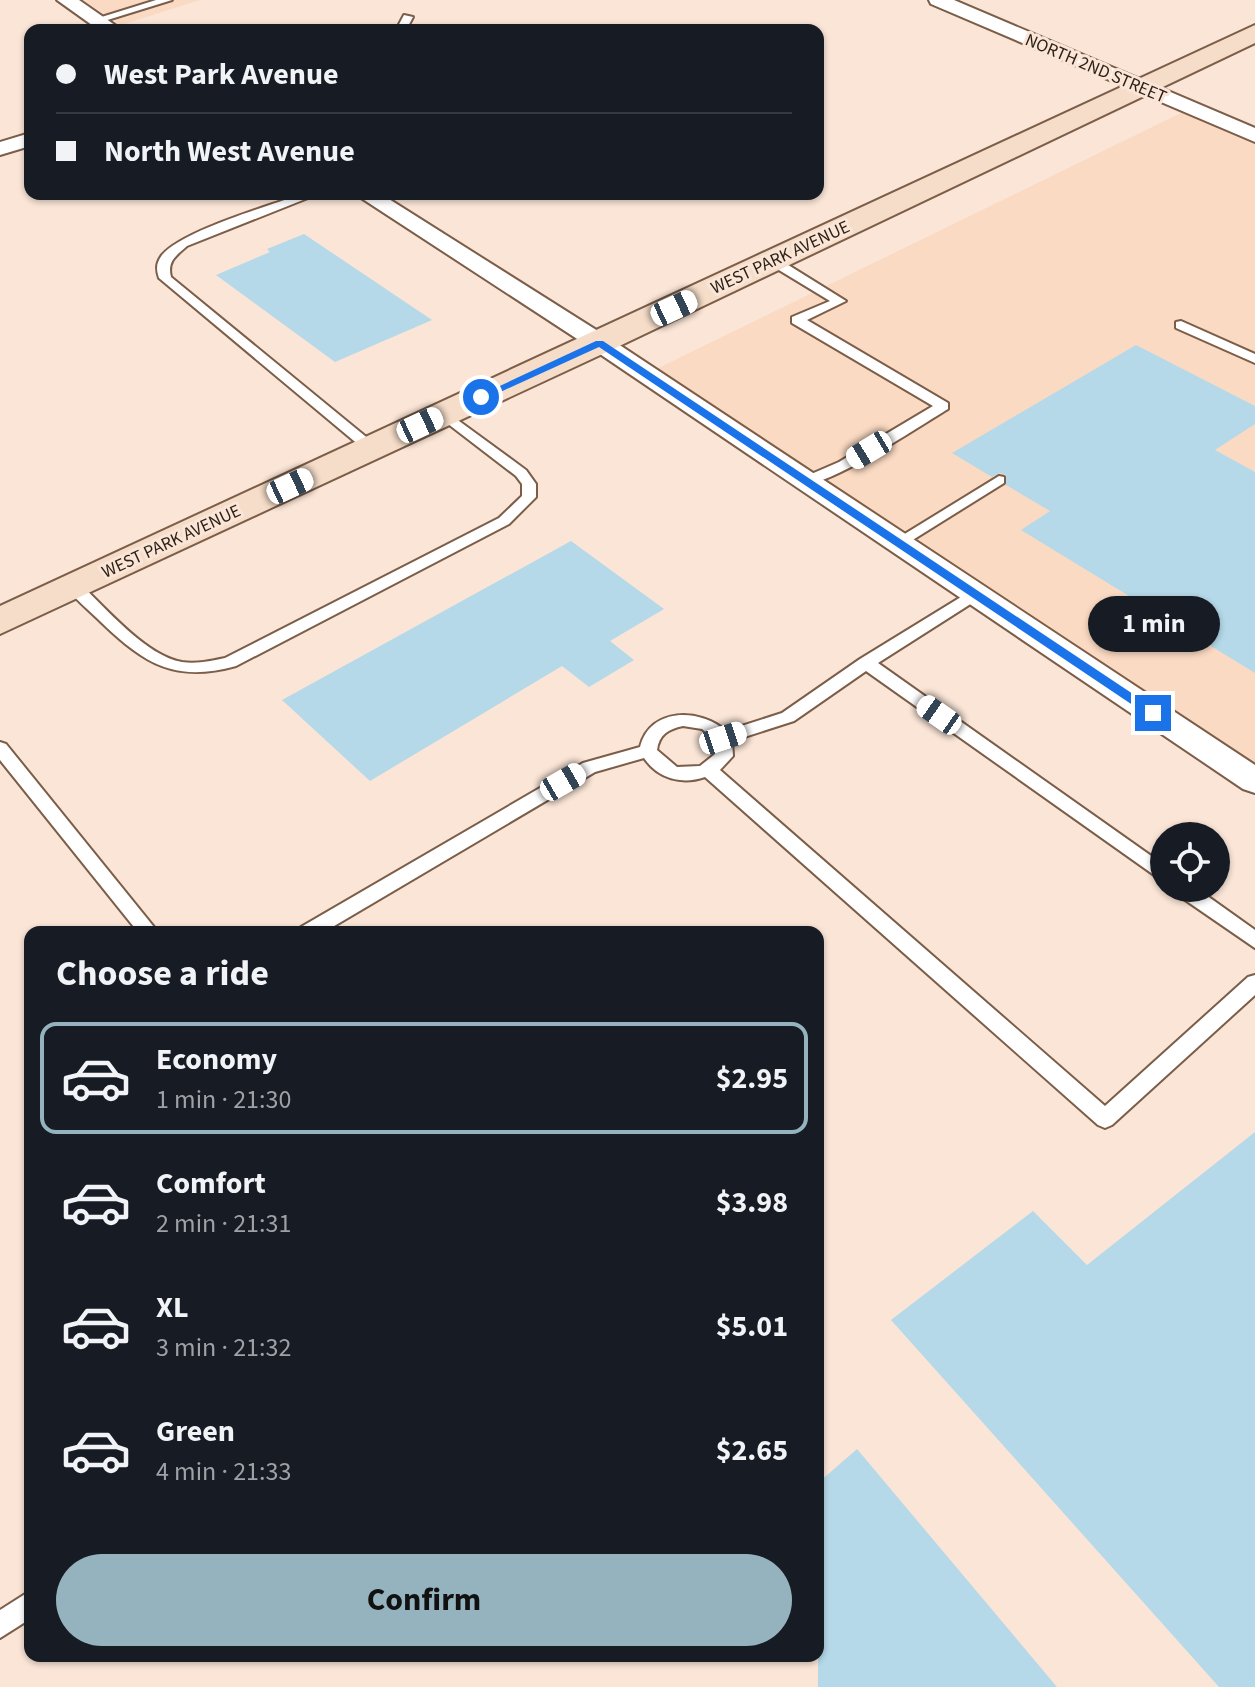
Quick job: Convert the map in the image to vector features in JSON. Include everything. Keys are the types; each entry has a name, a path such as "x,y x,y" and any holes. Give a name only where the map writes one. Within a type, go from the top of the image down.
{"main road":[{"name":"WEST PARK AVENUE","path":"0,621 600,343 1255,33"}],"street":[{"path":"66,0 102,24"},
{"name":"NORTH 2ND STREET","path":"938,0 1255,136"},
{"path":"0,149 24,141"},
{"path":"375,200 600,343 1255,781"}],"lane":[{"path":"107,24 167,0"},
{"path":"404,24 408,17"},
{"path":"296,200 183,243 166,258 162,267 165,278 371,448"},
{"path":"773,261 840,301 797,320 943,406 844,465 807,481"},
{"path":"1181,325 1255,359"},
{"path":"74,587 156,659 189,668 230,662 504,521 520,508 529,497 529,484 521,473 444,414"},
{"path":"898,543 999,480"},
{"path":"723,738 788,717 974,594"},
{"path":"866,663 1150,865"},
{"path":"683,720 707,724 723,738 724,756 709,771 697,775 671,773 660,768 648,751 653,733 672,722 683,720"},
{"path":"0,748 144,926"},
{"path":"318,926 589,767 648,751"},
{"path":"709,771 1105,1119 1255,983"},
{"path":"1202,902 1255,940"},
{"path":"0,1625 24,1608"}],"shaded area":[{"path":"83,0 200,0 124,24"},
{"path":"1189,109 1255,137 1255,776 646,374"}],"building":[{"path":"304,234 432,320 335,362 216,275"},
{"path":"1136,345 1255,406 1255,424 1215,450 1255,472 1255,673 1021,530 1050,511 1006,485 1006,475 1000,473 992,477 952,453"},
{"path":"571,541 664,609 610,641 634,660 589,687 562,666 370,781 282,700"},
{"path":"1255,1132 1255,1687 1219,1687 891,1320 1033,1211 1087,1265"},
{"path":"857,1449 1057,1687 818,1687 818,1662 824,1662 824,1478"}],"route":[{"path":"481,397 600,343 1153,713"}]}
